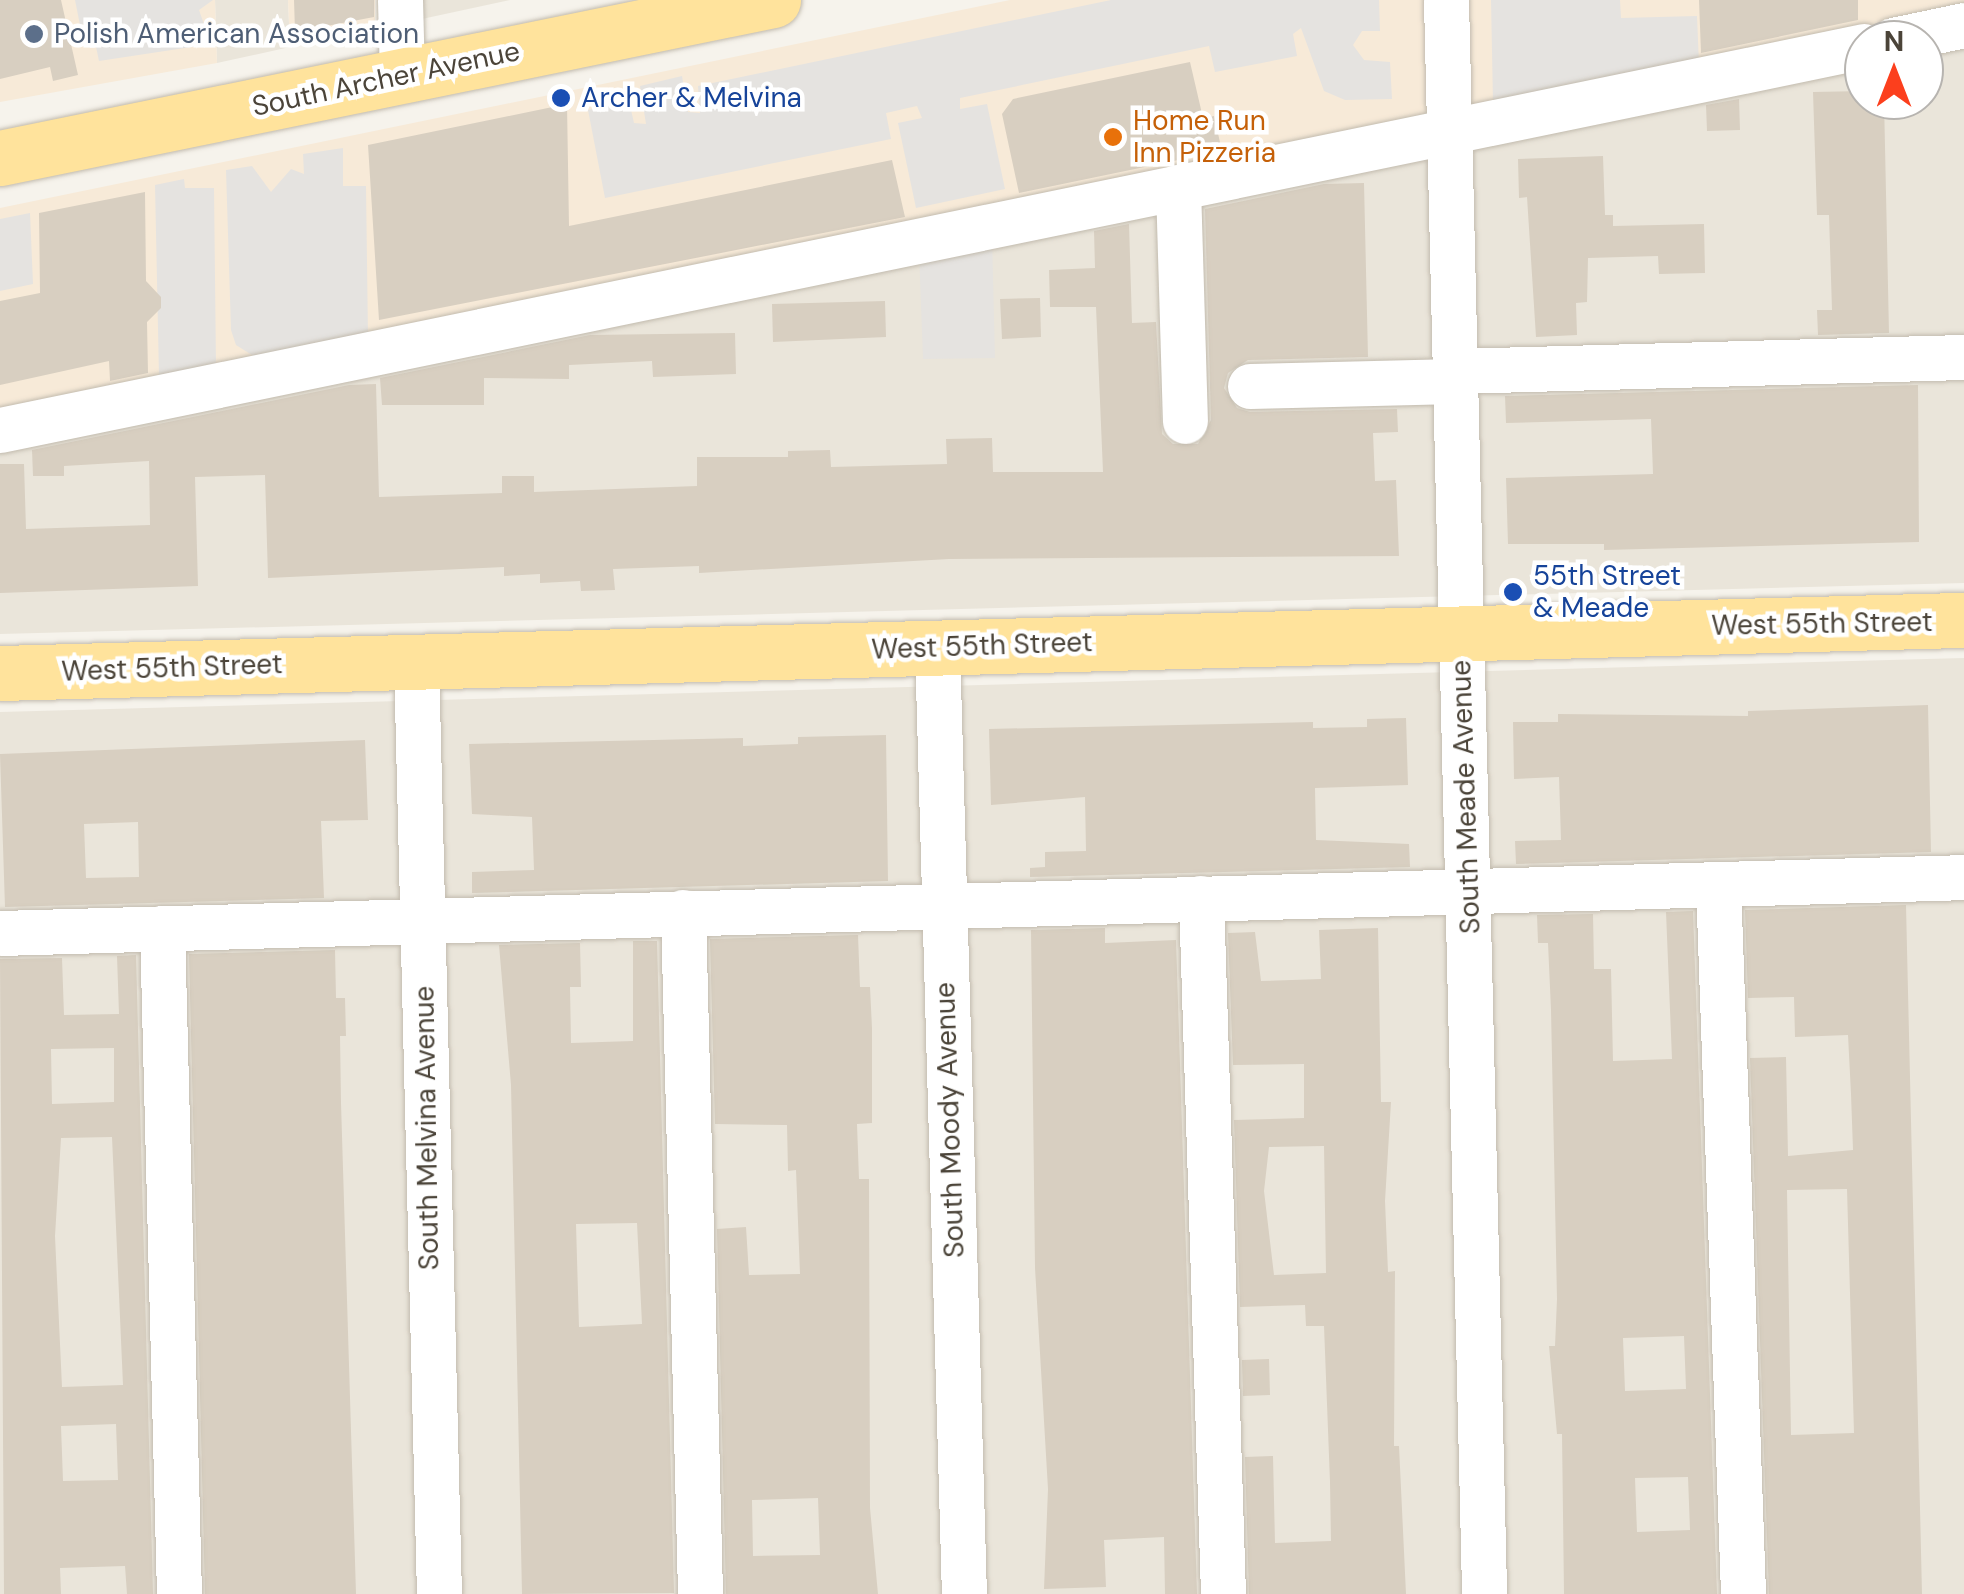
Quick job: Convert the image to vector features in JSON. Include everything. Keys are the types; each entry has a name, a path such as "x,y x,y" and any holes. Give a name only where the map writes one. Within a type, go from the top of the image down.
{"main road":[{"name":"South Archer Avenue","path":"0,158 773,0"},
{"name":"West 55th Street","path":"0,673 1964,620"}],"street":[{"path":"400,0 402,76"},
{"name":"South Meade Avenue","path":"1446,0 1484,1594"},
{"path":"0,430 1844,50"},
{"path":"1178,187 1185,421"},
{"path":"1250,386 1964,357"},
{"name":"South Moody Avenue","path":"936,647 964,1594"},
{"name":"South Melvina Avenue","path":"416,661 439,1594"},
{"path":"0,932 1964,877"},
{"path":"1718,884 1742,1594"},
{"path":"1200,898 1223,1594"},
{"path":"683,912 700,1594"},
{"path":"162,928 178,1594"}],"shaded area":[{"path":"0,0 215,0 217,63 0,102"},
{"path":"75,0 213,0 199,10 211,44 99,61 91,23 80,25"},
{"path":"215,0 288,0 290,47 217,63"},
{"path":"288,0 375,0 375,31 290,47"},
{"path":"407,0 510,0 408,22"},
{"path":"1010,0 1964,0 1964,29 1944,33 1944,20 1844,20 1844,54 0,438 0,208"},
{"path":"1111,0 1379,0 1380,31 1362,31 1353,45 1364,60 1390,62 1392,99 1345,100 1324,91 1301,28 1293,34 1297,56 1215,72 1209,46 960,98 960,109 987,104 1005,189 916,208 898,123 922,118 917,106 886,113 891,139 605,198 588,110 629,101 634,123 646,124 640,86 682,76 688,112 700,113 698,86"},
{"path":"1491,0 1620,0 1621,18 1697,16 1699,64 1493,103"},
{"path":"1964,29 1964,583 0,634 0,438 1844,54 1844,120 1944,120 1944,34"},
{"path":"343,148 343,186 366,186 368,337 257,358 236,345 231,330 226,170 252,166 271,192 291,169 304,174 303,154"},
{"path":"184,179 185,188 214,188 216,366 159,376 155,185"},
{"path":"30,213 33,284 0,291 0,219"},
{"path":"992,235 995,358 923,359 919,252"},
{"path":"1964,658 1964,1594 0,1594 0,712"}],"building":[{"name":"Polish American Association","path":"0,0 61,0 78,75 53,81 50,67 0,79"},
{"path":"294,0 374,0 374,17 295,32"},
{"path":"1699,0 1858,0 1858,20 1701,53"},
{"name":"Home Run Inn Pizzeria","path":"1190,62 1203,118 1214,116 1222,151 1019,193 1002,114 1013,99"},
{"path":"1844,91 1844,120 1884,120 1889,333 1818,335 1817,310 1832,310 1829,215 1817,215 1813,92"},
{"path":"1739,99 1740,130 1707,131 1706,105"},
{"path":"567,104 569,226 892,160 905,217 379,320 368,145"},
{"path":"1603,156 1605,215 1613,215 1613,226 1704,224 1705,273 1659,274 1658,256 1588,258 1587,302 1576,303 1577,335 1536,337 1527,197 1519,198 1518,159"},
{"path":"1364,183 1368,357 1248,360 1228,373 1224,388 1237,408 1250,412 1397,409 1398,432 1373,433 1375,481 1396,480 1399,556 949,559 699,573 699,566 613,569 615,590 581,591 580,581 540,583 540,574 504,576 504,567 268,578 265,475 195,477 198,586 0,593 0,464 24,464 26,529 150,525 149,461 64,466 64,476 33,476 32,450 349,385 376,384 379,497 502,493 502,476 534,476 534,492 697,486 697,457 788,457 788,451 830,450 831,467 947,464 946,439 992,438 993,472 1103,472 1096,307 1050,307 1049,270 1095,268 1094,231 1129,224 1132,323 1156,322 1162,434 1173,444 1198,444 1211,420 1205,209 1324,184"},
{"path":"145,192 146,281 161,297 161,308 147,322 148,373 110,381 109,361 0,385 0,301 40,293 39,213"},
{"path":"1040,298 1041,337 1002,339 1000,299"},
{"path":"885,301 886,337 773,342 772,304"},
{"path":"735,333 736,374 653,377 652,361 569,365 569,379 484,378 484,405 382,405 380,378 590,335"},
{"path":"1918,385 1919,542 1604,550 1604,544 1508,544 1506,478 1653,474 1651,419 1506,423 1505,396"},
{"path":"1928,705 1931,852 1516,864 1515,841 1561,840 1559,777 1514,779 1513,722 1558,722 1558,714 1748,716 1748,711"},
{"path":"1406,718 1408,785 1315,788 1316,840 1409,844 1410,867 1030,877 1030,868 1045,867 1045,852 1086,851 1085,797 991,805 989,729 1313,722 1313,728 1367,727 1367,719"},
{"path":"886,735 888,881 472,893 472,872 534,870 532,817 472,814 469,744 743,738 743,746 798,744 798,737"},
{"path":"365,740 368,820 321,821 324,898 5,907 0,754","holes":["138,822 139,877 86,878 84,824"]},
{"path":"1906,905 1922,1594 1769,1594 1750,1058 1786,1057 1788,1156 1853,1150 1848,1035 1795,1037 1794,997 1748,998 1745,910","holes":["1847,1189 1854,1433 1791,1435 1787,1190"]},
{"path":"1693,911 1717,1594 1564,1594 1562,1434 1557,1434 1549,1346 1555,1346 1557,1299 1551,1010 1548,943 1538,943 1537,915 1593,914 1594,969 1611,969 1613,1061 1672,1059 1666,912","holes":["1684,1336 1686,1389 1625,1391 1623,1338","1688,1477 1690,1530 1637,1532 1635,1478"]},
{"path":"1105,928 1105,943 1176,940 1197,1594 1165,1594 1164,1537 1104,1540 1106,1587 1044,1589 1048,1489 1035,1268 1031,930"},
{"path":"1378,928 1381,1102 1391,1102 1385,1201 1388,1272 1395,1271 1394,1446 1399,1446 1406,1594 1249,1594 1245,1457 1273,1456 1275,1543 1331,1541 1330,1482 1324,1326 1306,1326 1305,1305 1240,1307 1234,1120 1304,1118 1304,1064 1233,1065 1228,933 1255,932 1261,981 1321,979 1319,930","holes":["1324,1146 1326,1273 1274,1275 1264,1191 1269,1147"]},
{"path":"858,935 860,987 870,987 872,1028 872,1123 857,1124 859,1179 869,1179 870,1508 878,1594 726,1594 717,1229 746,1227 749,1275 800,1274 796,1170 788,1171 787,1125 715,1124 710,939","holes":["818,1498 820,1555 753,1556 752,1500"]},
{"path":"633,941 657,941 674,1593 522,1594 511,1085 499,945 580,943 581,987 570,987 571,1043 633,1041","holes":["637,1223 642,1324 579,1327 576,1224"]},
{"path":"335,950 336,998 345,998 346,1036 340,1036 341,1103 356,1594 205,1594 189,954"},
{"path":"136,955 153,1594 127,1594 125,1566 60,1568 61,1594 4,1594 0,959 62,958 64,1015 119,1014 117,956","holes":["114,1048 114,1102 52,1104 51,1049","112,1137 123,1385 62,1387 55,1236 61,1138","116,1424 118,1480 63,1481 61,1426"]},
{"path":"1269,1359 1270,1395 1243,1396 1242,1360"}],"place":[{"name":"Polish American Association","path":"34,34"},
{"name":"Archer & Melvina","path":"561,98"},
{"name":"Home Run Inn Pizzeria","path":"1113,137"},
{"name":"55th Street & Meade","path":"1513,592"}]}
